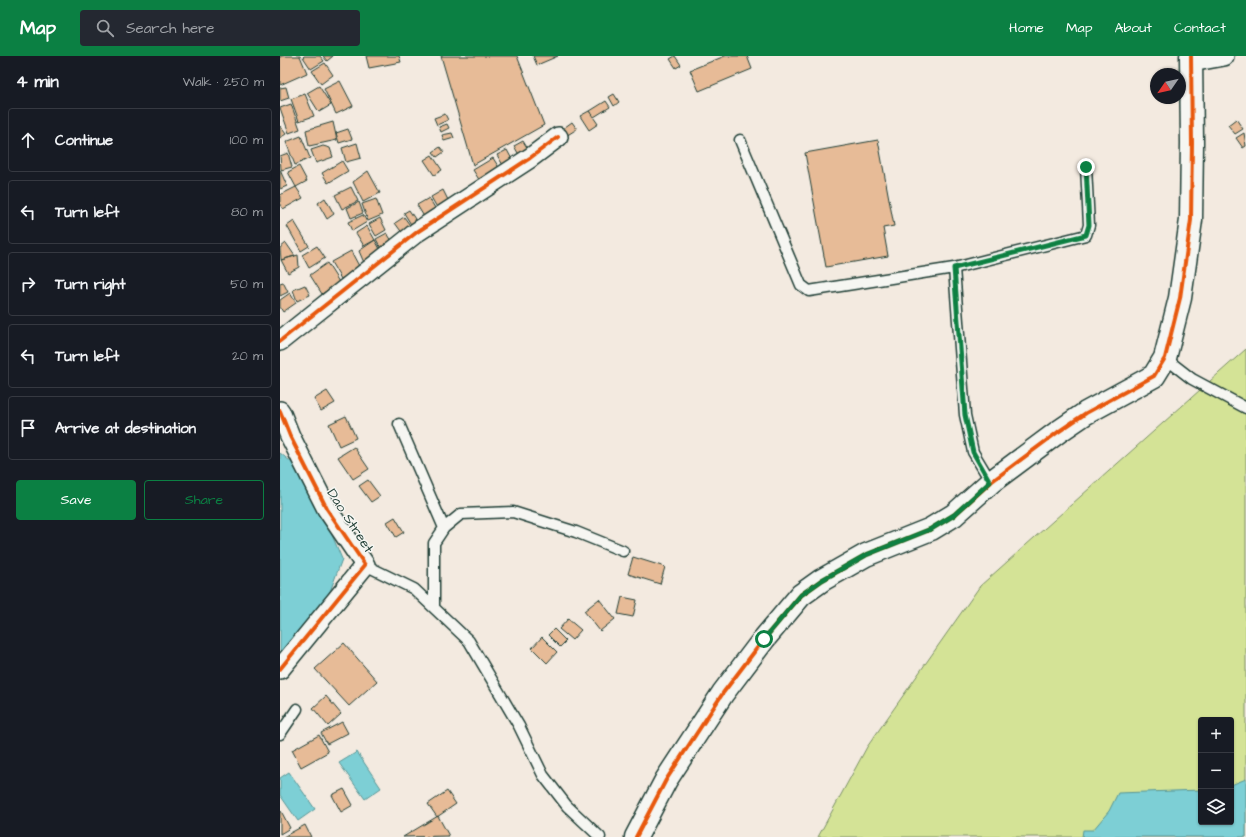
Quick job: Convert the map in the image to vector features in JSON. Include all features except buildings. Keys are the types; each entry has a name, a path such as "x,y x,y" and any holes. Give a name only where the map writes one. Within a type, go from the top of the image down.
{"street":[{"path":"636,837 666,780 723,693 764,639 801,595 822,580 866,555 931,529 954,515 990,482 1086,413 1154,376 1165,358 1180,298 1191,220 1191,59 1224,56"},
{"path":"280,341 418,232 530,158 558,137"},
{"name":"Dao Street","path":"280,411 290,436 327,509 365,565 280,669"}],"lane":[{"path":"740,140 801,285 809,291 954,268 1086,235 1089,225 1086,167"},
{"path":"954,268 965,415 973,452 990,482"},
{"path":"1165,358 1192,379 1246,408"},
{"path":"399,424 444,528"},
{"path":"434,608 434,543 444,528 461,514 513,512 576,532 623,551"},
{"path":"365,565 414,589 469,641 519,726 543,775 567,806 600,837"},
{"path":"280,734 297,709"}],"green space":[{"path":"1246,349 1246,837 818,837 867,747 980,586"}],"water":[{"path":"280,453 300,469 327,523 342,559 328,597 280,662"},
{"path":"357,752 381,788 365,799 339,763"},
{"path":"289,772 315,809 298,821 280,795 280,778"},
{"path":"1246,779 1246,837 1082,837 1083,830 1093,830 1109,811 1118,793 1198,790 1198,825 1234,825 1234,784"}],"cycle path":[{"path":"636,837 666,780 723,693 764,639 801,595 822,580 866,555 931,529 954,515 991,482 1058,432 1086,413 1154,376 1165,358 1180,298 1191,220 1191,56"},
{"path":"280,341 417,232 530,158 558,137"},
{"path":"280,411 290,436 327,509 365,565 280,669"}],"route":[{"path":"764,639 801,595 822,580 866,555 912,538 931,529 954,515 970,502 990,482 973,452 965,415 954,268 1083,237 1086,235 1088,233 1089,225 1086,167"}]}
